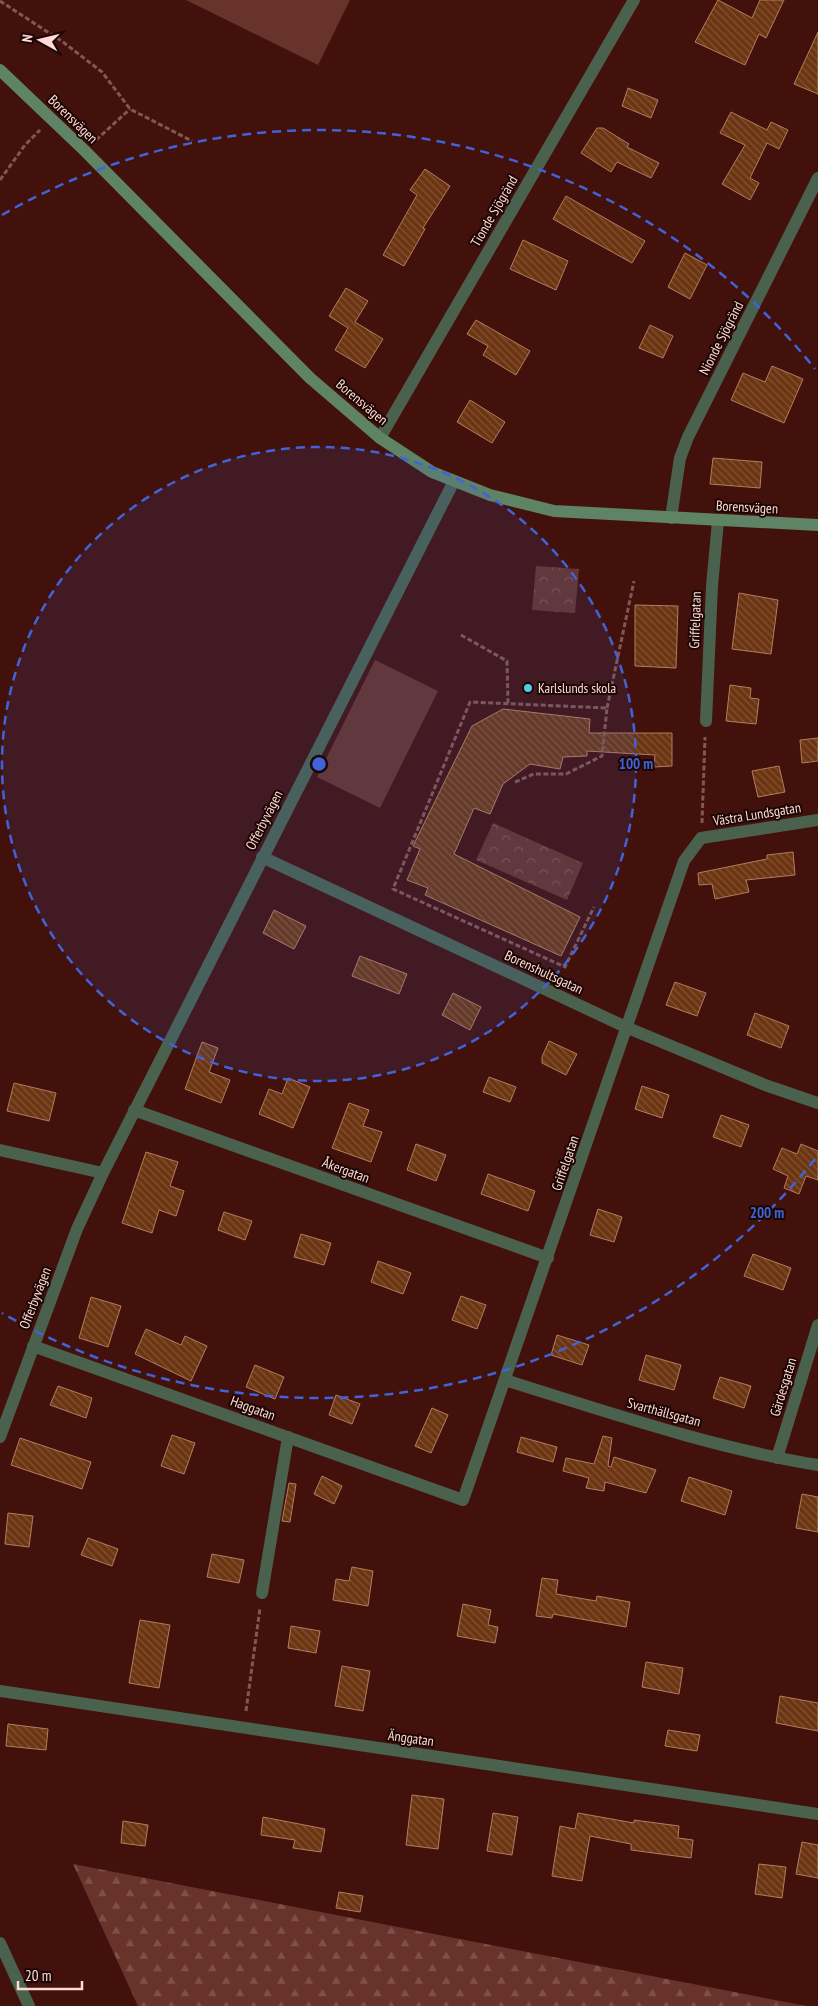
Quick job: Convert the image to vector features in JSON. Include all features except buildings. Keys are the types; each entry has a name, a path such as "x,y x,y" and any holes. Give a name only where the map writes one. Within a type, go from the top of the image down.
{"street":[{"name":"Tionde Sjögränd","path":"380,438 634,0"},
{"name":"Borensvägen","path":"0,70 84,150 310,378 380,438 413,461 454,482 490,495 554,510 718,521 818,525"},
{"name":"Nionde Sjögränd","path":"671,518 678,468 688,437 818,178"},
{"name":"Offerbyvägen","path":"0,1437 77,1229 103,1172 454,482"},
{"name":"Griffelgatan","path":"706,721 712,586 718,521"},
{"name":"Västra Lundsgatan","path":"701,838 818,820"},
{"name":"Griffelgatan","path":"463,1500 628,1028 684,861 701,838"},
{"name":"Borenshultsgatan","path":"262,857 628,1028 765,1085 818,1103"},
{"name":"Åkergatan","path":"134,1110 548,1258"},
{"path":"0,1150 103,1172"},
{"name":"Gärdesgatan","path":"777,1458 818,1326"},
{"name":"Haggatan","path":"33,1346 463,1500"},
{"name":"Svarthällsgatan","path":"505,1380 628,1418 777,1458 818,1465"},
{"path":"262,1593 288,1437"},
{"name":"Änggatan","path":"0,1691 818,1814"},
{"path":"0,1943 30,2006"}],"path":[{"path":"0,1 64,42 102,72 130,109 192,141"},
{"path":"84,150 130,109"},
{"path":"0,180 31,138 52,119"},
{"path":"514,782 534,774 566,774 602,756 606,708 634,581"},
{"path":"462,635 507,661 508,704"},
{"path":"594,907 565,967 393,889 470,702 606,708"},
{"path":"701,838 706,721"},
{"path":"244,1729 262,1593"}],"green space":[{"path":"186,0 350,0 318,65"},
{"path":"536,566 579,569 575,613 532,610"},
{"path":"375,660 438,691 380,808 317,777"},
{"path":"493,823 583,863 567,900 476,860"},
{"path":"73,1864 806,2006 138,2006"}],"place":[{"name":"Karlslunds skola","path":"528,688"}]}
